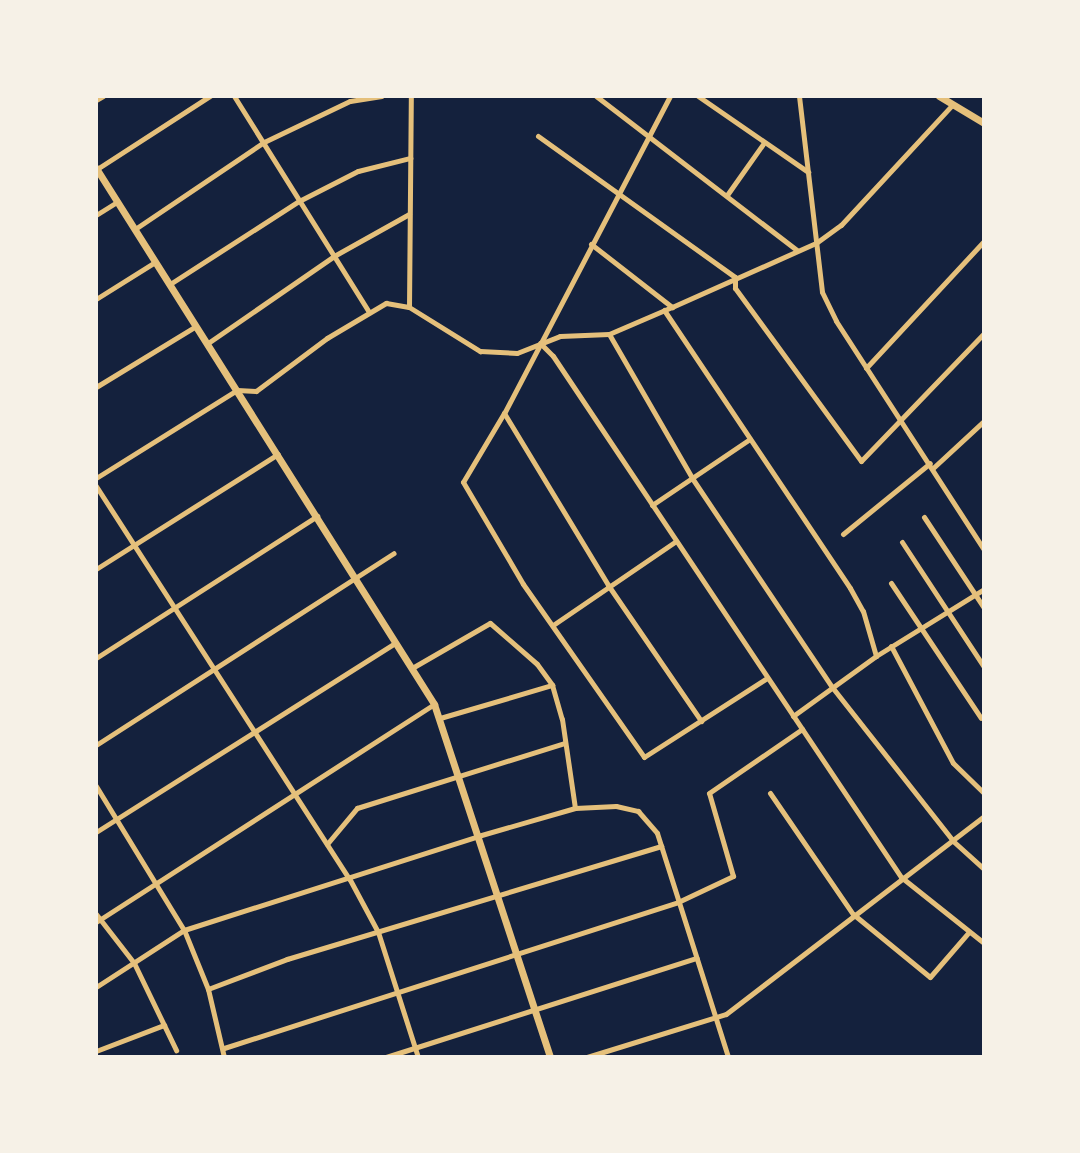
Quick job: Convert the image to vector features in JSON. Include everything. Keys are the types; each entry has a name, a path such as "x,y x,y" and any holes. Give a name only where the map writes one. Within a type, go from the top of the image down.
{"street":[{"path":"96,100 103,96"},
{"path":"209,96 97,168 434,704 550,1057"},
{"path":"234,96 369,312"},
{"path":"135,229 264,142 350,101 382,96"},
{"path":"409,307 411,96"},
{"path":"596,96 797,250"},
{"path":"670,96 504,414 463,482 553,625 645,757 767,678"},
{"path":"698,96 763,144 808,172"},
{"path":"799,96 822,292 866,368 932,465 984,550"},
{"path":"939,96 984,123"},
{"path":"96,478 237,390 256,391 386,303 409,307 480,351 517,353 560,336 609,334 672,307 735,276 816,243 841,225 952,105"},
{"path":"538,136 735,276 736,288 861,461 984,333"},
{"path":"727,195 763,144"},
{"path":"170,284 299,201 358,171 410,158"},
{"path":"96,215 117,202"},
{"path":"208,343 334,256 410,215"},
{"path":"866,368 984,241"},
{"path":"591,244 672,307"},
{"path":"96,299 155,262"},
{"path":"664,310 850,588 863,611 876,656"},
{"path":"96,387 196,326"},
{"path":"609,334 692,478 832,687 953,841 984,869"},
{"path":"540,343 553,356 901,877 968,933 984,943"},
{"path":"504,414 608,585 701,721"},
{"path":"843,534 984,421"},
{"path":"978,427 984,435"},
{"path":"652,505 750,439"},
{"path":"96,569 278,454"},
{"path":"96,486 257,731 349,878 378,932 418,1057"},
{"path":"96,658 317,516"},
{"path":"925,517 984,608"},
{"path":"553,625 676,541"},
{"path":"902,542 984,667"},
{"path":"96,745 213,667 357,580 394,553"},
{"path":"891,583 981,718"},
{"path":"793,716 891,646 984,589"},
{"path":"412,668 490,623 537,664 551,685 565,743 575,808"},
{"path":"96,832 395,643"},
{"path":"891,646 953,763 984,793"},
{"path":"440,718 551,685"},
{"path":"177,1050 134,963 98,919 298,795 434,704"},
{"path":"224,1048 516,951 678,902 733,876 709,793 802,729"},
{"path":"327,844 357,808 565,743"},
{"path":"96,786 184,930 208,989 224,1057"},
{"path":"770,793 853,914 930,977 968,933"},
{"path":"96,987 184,930 478,835 575,808 616,806 638,811 652,824 728,1057"},
{"path":"587,1057 716,1018 984,816"},
{"path":"208,989 497,894 661,846"},
{"path":"386,1057 697,958"},
{"path":"96,1051 164,1025"}]}
